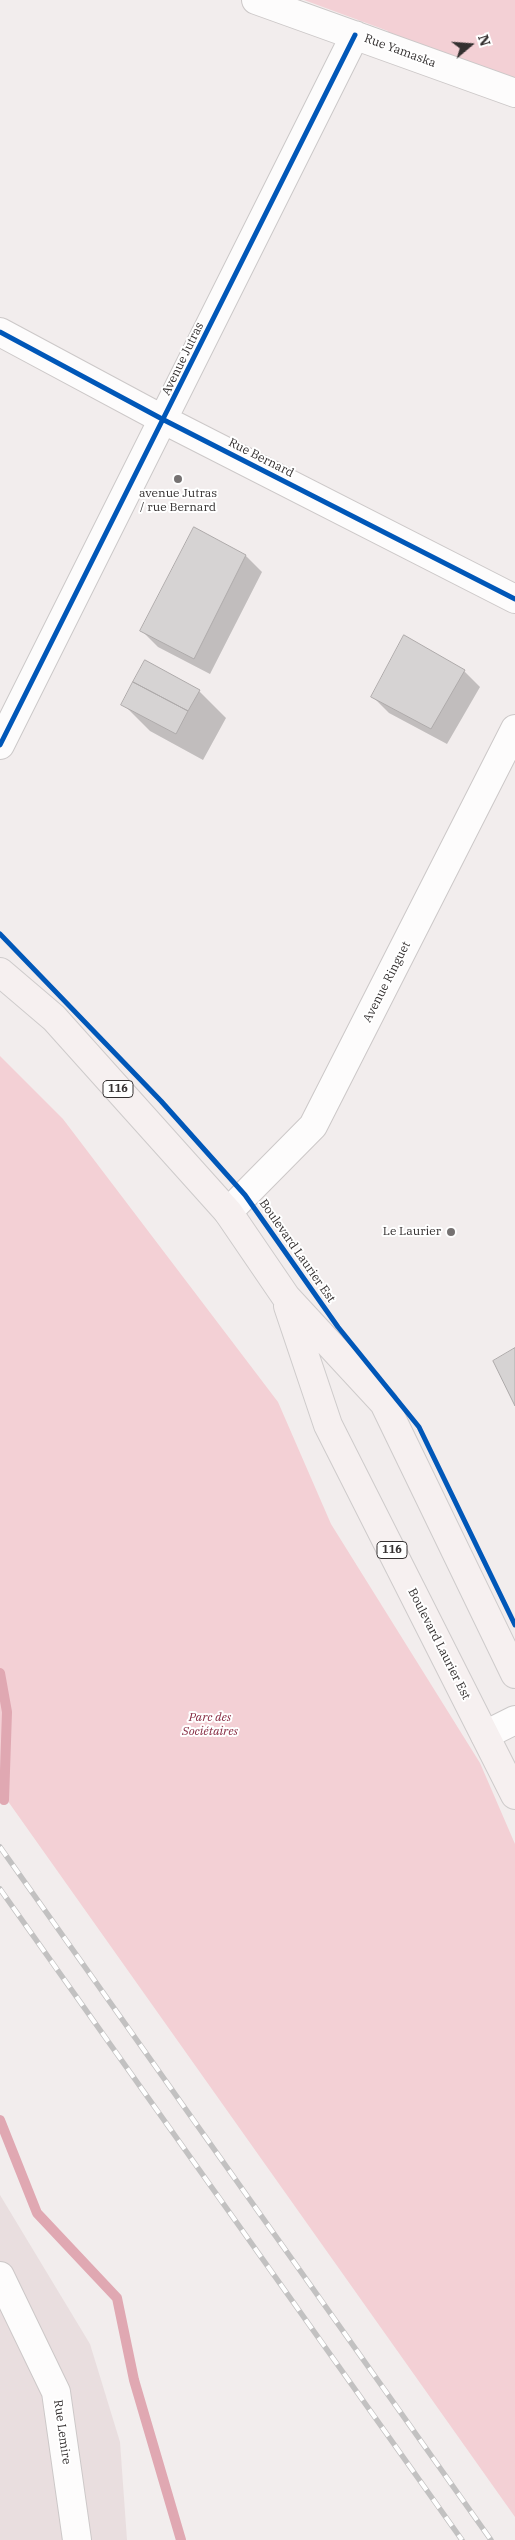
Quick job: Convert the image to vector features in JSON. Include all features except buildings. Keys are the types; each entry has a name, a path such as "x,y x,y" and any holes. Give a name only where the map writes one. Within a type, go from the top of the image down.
{"main road":[{"name":"Boulevard Laurier Est","path":"0,972 54,1018 228,1212 286,1297 384,1403 515,1674"},
{"name":"Boulevard Laurier Est","path":"286,1297 328,1424 515,1795"}],"street":[{"name":"Rue Yamaska","path":"256,0 515,93"},
{"name":"Avenue Jutras","path":"0,745 164,420 354,35"},
{"name":"Rue Bernard","path":"0,332 164,420 515,599"},
{"name":"Avenue Ringuet","path":"228,1212 313,1126 515,729"},
{"path":"485,1735 515,1720"},
{"name":"Rue Lemire","path":"0,2276 56,2392 77,2540"}],"shaded area":[{"path":"0,2195 90,2344 120,2442 127,2540 0,2540"}],"green space":[{"path":"304,0 515,0 515,108 379,54 388,31"},
{"name":"Parc des Sociétaires","path":"0,1056 63,1119 278,1402 331,1524 480,1763 515,1844 515,2517 0,1790"}],"waterway":[{"path":"0,1673 7,1712 4,1800"},
{"path":"0,2120 37,2213 117,2298 134,2380 181,2540"}],"railway":[{"path":"0,1847 491,2540"},
{"path":"0,1889 462,2540"}],"cycle path":[{"path":"0,745 355,35"},
{"path":"0,332 164,420 515,599"},
{"path":"0,934 161,1101 245,1195 338,1327 419,1427 515,1625"}],"place":[{"name":"avenue Jutras / rue Bernard","path":"178,479"},
{"name":"Le Laurier","path":"451,1232"}]}
